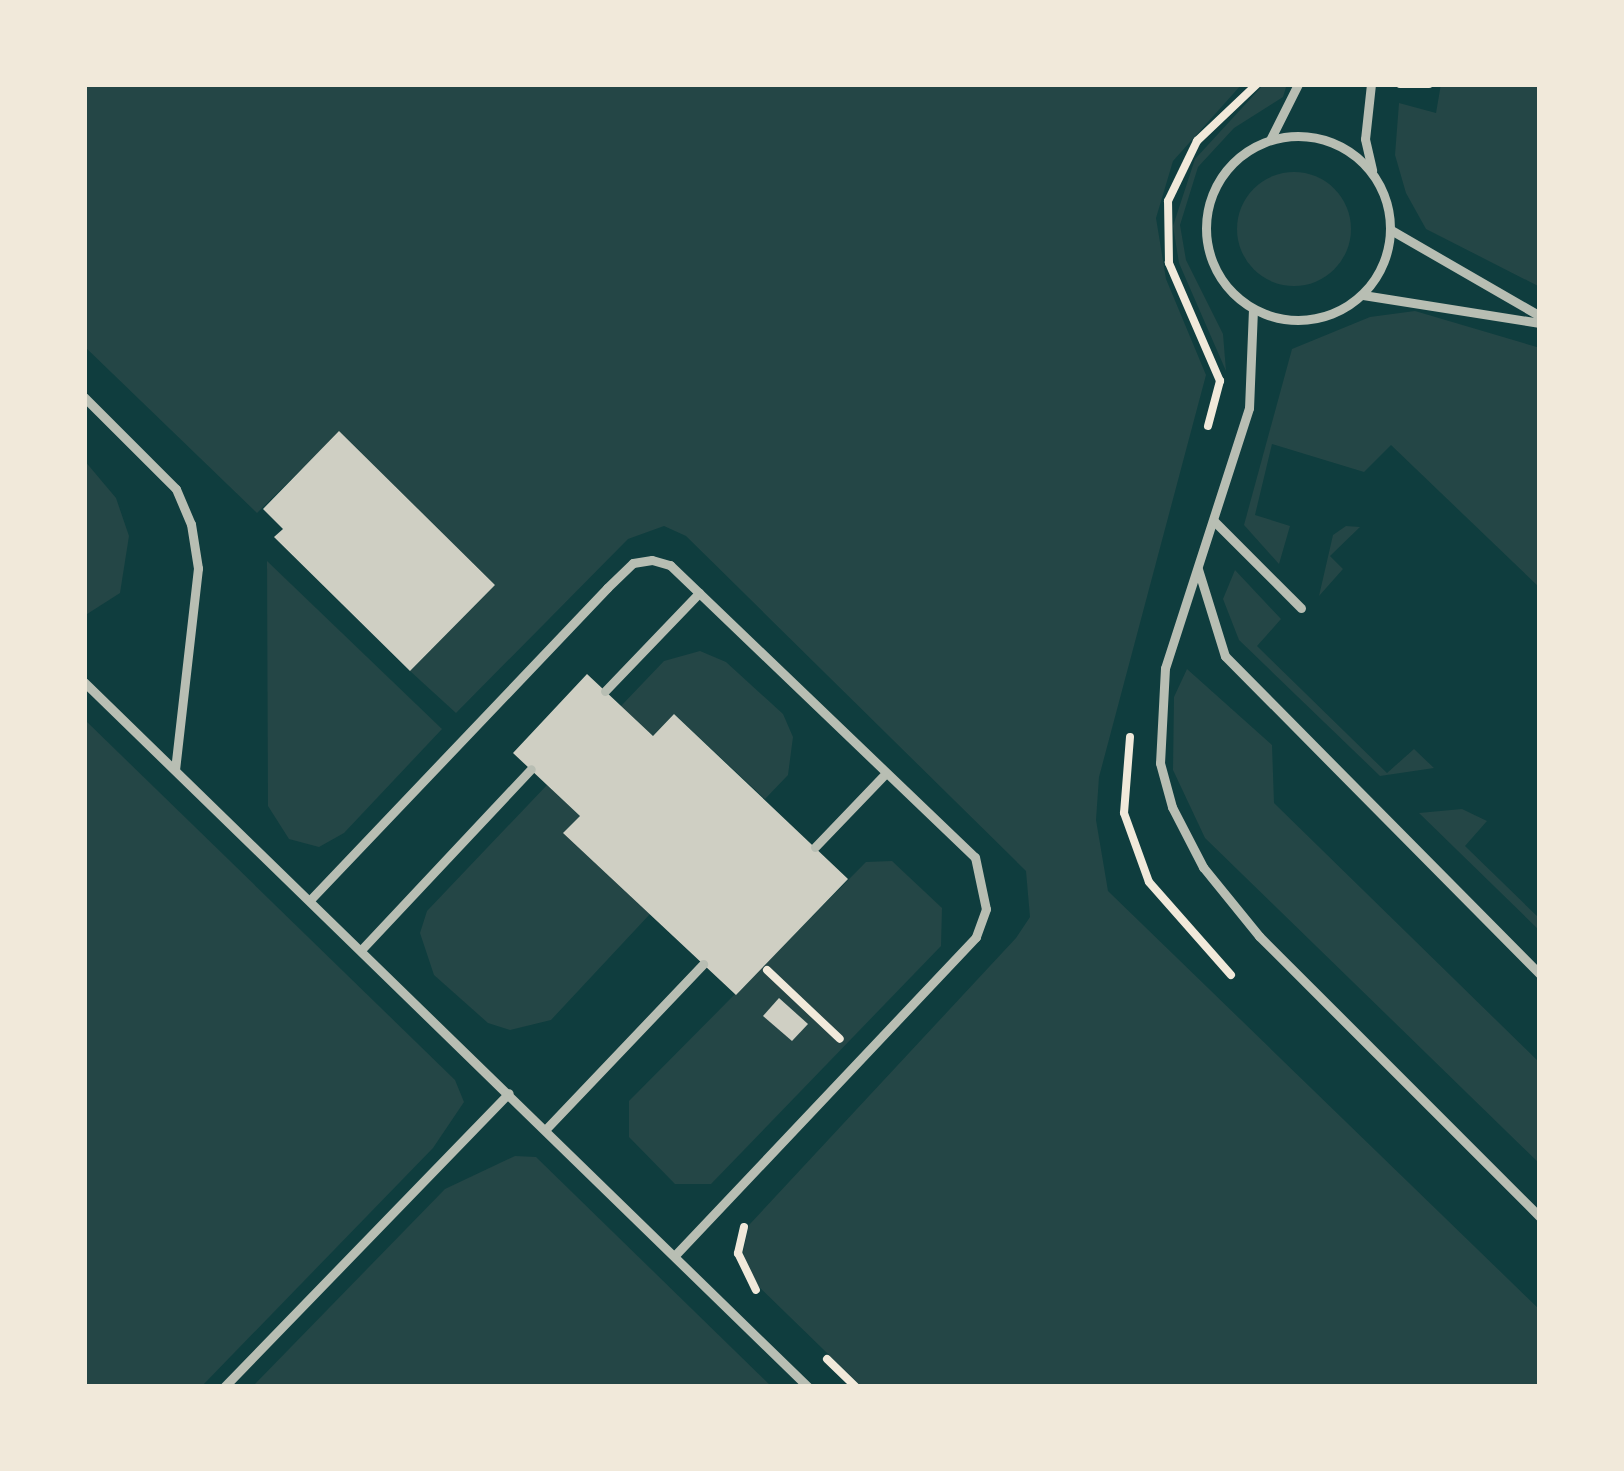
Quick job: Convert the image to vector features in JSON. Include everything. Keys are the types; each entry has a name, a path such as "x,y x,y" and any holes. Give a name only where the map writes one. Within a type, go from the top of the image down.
{"lane":[{"path":"1270,140 1298,84"},
{"path":"1363,295 1378,276 1390,230 1365,139 1371,84"},
{"path":"1374,175 1316,137 1270,140 1248,150 1216,185 1205,231 1219,276 1252,310 1298,321 1363,295 1540,320"},
{"path":"1390,230 1540,320"},
{"path":"1252,310 1249,408 1172,636 1159,715 1172,807 1203,867 1258,936 1540,1217"},
{"path":"84,397 176,489 191,524 198,568 175,770"},
{"path":"1214,521 1301,608"},
{"path":"310,900 633,563 670,566 975,856 986,909 976,937 674,1256"},
{"path":"1198,568 1225,656 1540,974"},
{"path":"604,691 699,592"},
{"path":"84,682 808,1387"},
{"path":"361,950 530,769"},
{"path":"815,847 885,774"},
{"path":"546,1129 703,964"},
{"path":"224,1387 509,1093"}],"path":[{"path":"1399,84 1429,84"},
{"path":"767,970 861,1059"},
{"path":"746,1223 742,1270 766,1299"},
{"path":"811,1343 856,1387"}],"shaded area":[{"path":"84,84 1242,84 1173,161 1156,218 1166,279 1206,375 1099,777 1096,820 1108,891 1540,1310 1540,1387 862,1387 752,1280 743,1252 749,1225 1016,938 1030,917 1026,871 686,536 664,526 628,539 456,713 410,671 495,585 339,432 257,513 84,346"},
{"path":"1264,84 1287,84 1283,97 1234,128 1198,167 1180,225 1186,260 1223,334 1226,371 1179,263 1173,226 1195,159"},
{"path":"1441,84 1540,84 1540,287 1426,229 1406,193 1395,155 1399,103 1436,113"},
{"path":"1294,172 1316,176 1334,189 1347,207 1351,229 1347,251 1334,269 1316,282 1294,286 1272,282 1254,269 1241,251 1237,229 1241,207 1254,189 1272,176"},
{"path":"1415,311 1540,348 1540,588 1391,445 1364,472 1272,444 1255,515 1290,526 1279,564 1244,525 1292,349 1370,317"},
{"path":"84,460 116,498 129,536 120,593 84,616"},
{"path":"1346,526 1360,527 1330,556 1343,569 1319,596 1333,535"},
{"path":"267,561 442,729 344,833 319,847 289,839 268,806"},
{"path":"1235,570 1281,619 1257,646 1387,773 1414,749 1434,768 1380,776 1239,640 1223,599"},
{"path":"700,651 726,662 783,714 793,737 788,775 765,799 674,714 653,736 621,706 664,661"},
{"path":"1187,669 1272,745 1274,803 1540,1063 1540,1164 1205,838 1173,770 1174,697"},
{"path":"84,719 455,1080 464,1102 433,1148 201,1387 84,1387"},
{"path":"547,785 580,816 564,832 650,914 551,1020 510,1030 488,1023 434,975 420,933 427,911"},
{"path":"1462,809 1487,821 1465,846 1540,919 1540,931 1419,813"},
{"path":"892,861 942,908 941,946 711,1184 675,1184 629,1137 629,1101 866,862"},
{"path":"515,1156 536,1157 772,1387 252,1387 445,1189"}],"building":[{"path":"339,431 495,585 410,671 274,537 283,529 263,509"},
{"path":"587,674 653,736 674,714 848,879 736,995 563,833 580,816 513,753"},
{"path":"779,998 808,1024 792,1041 763,1016"}]}
